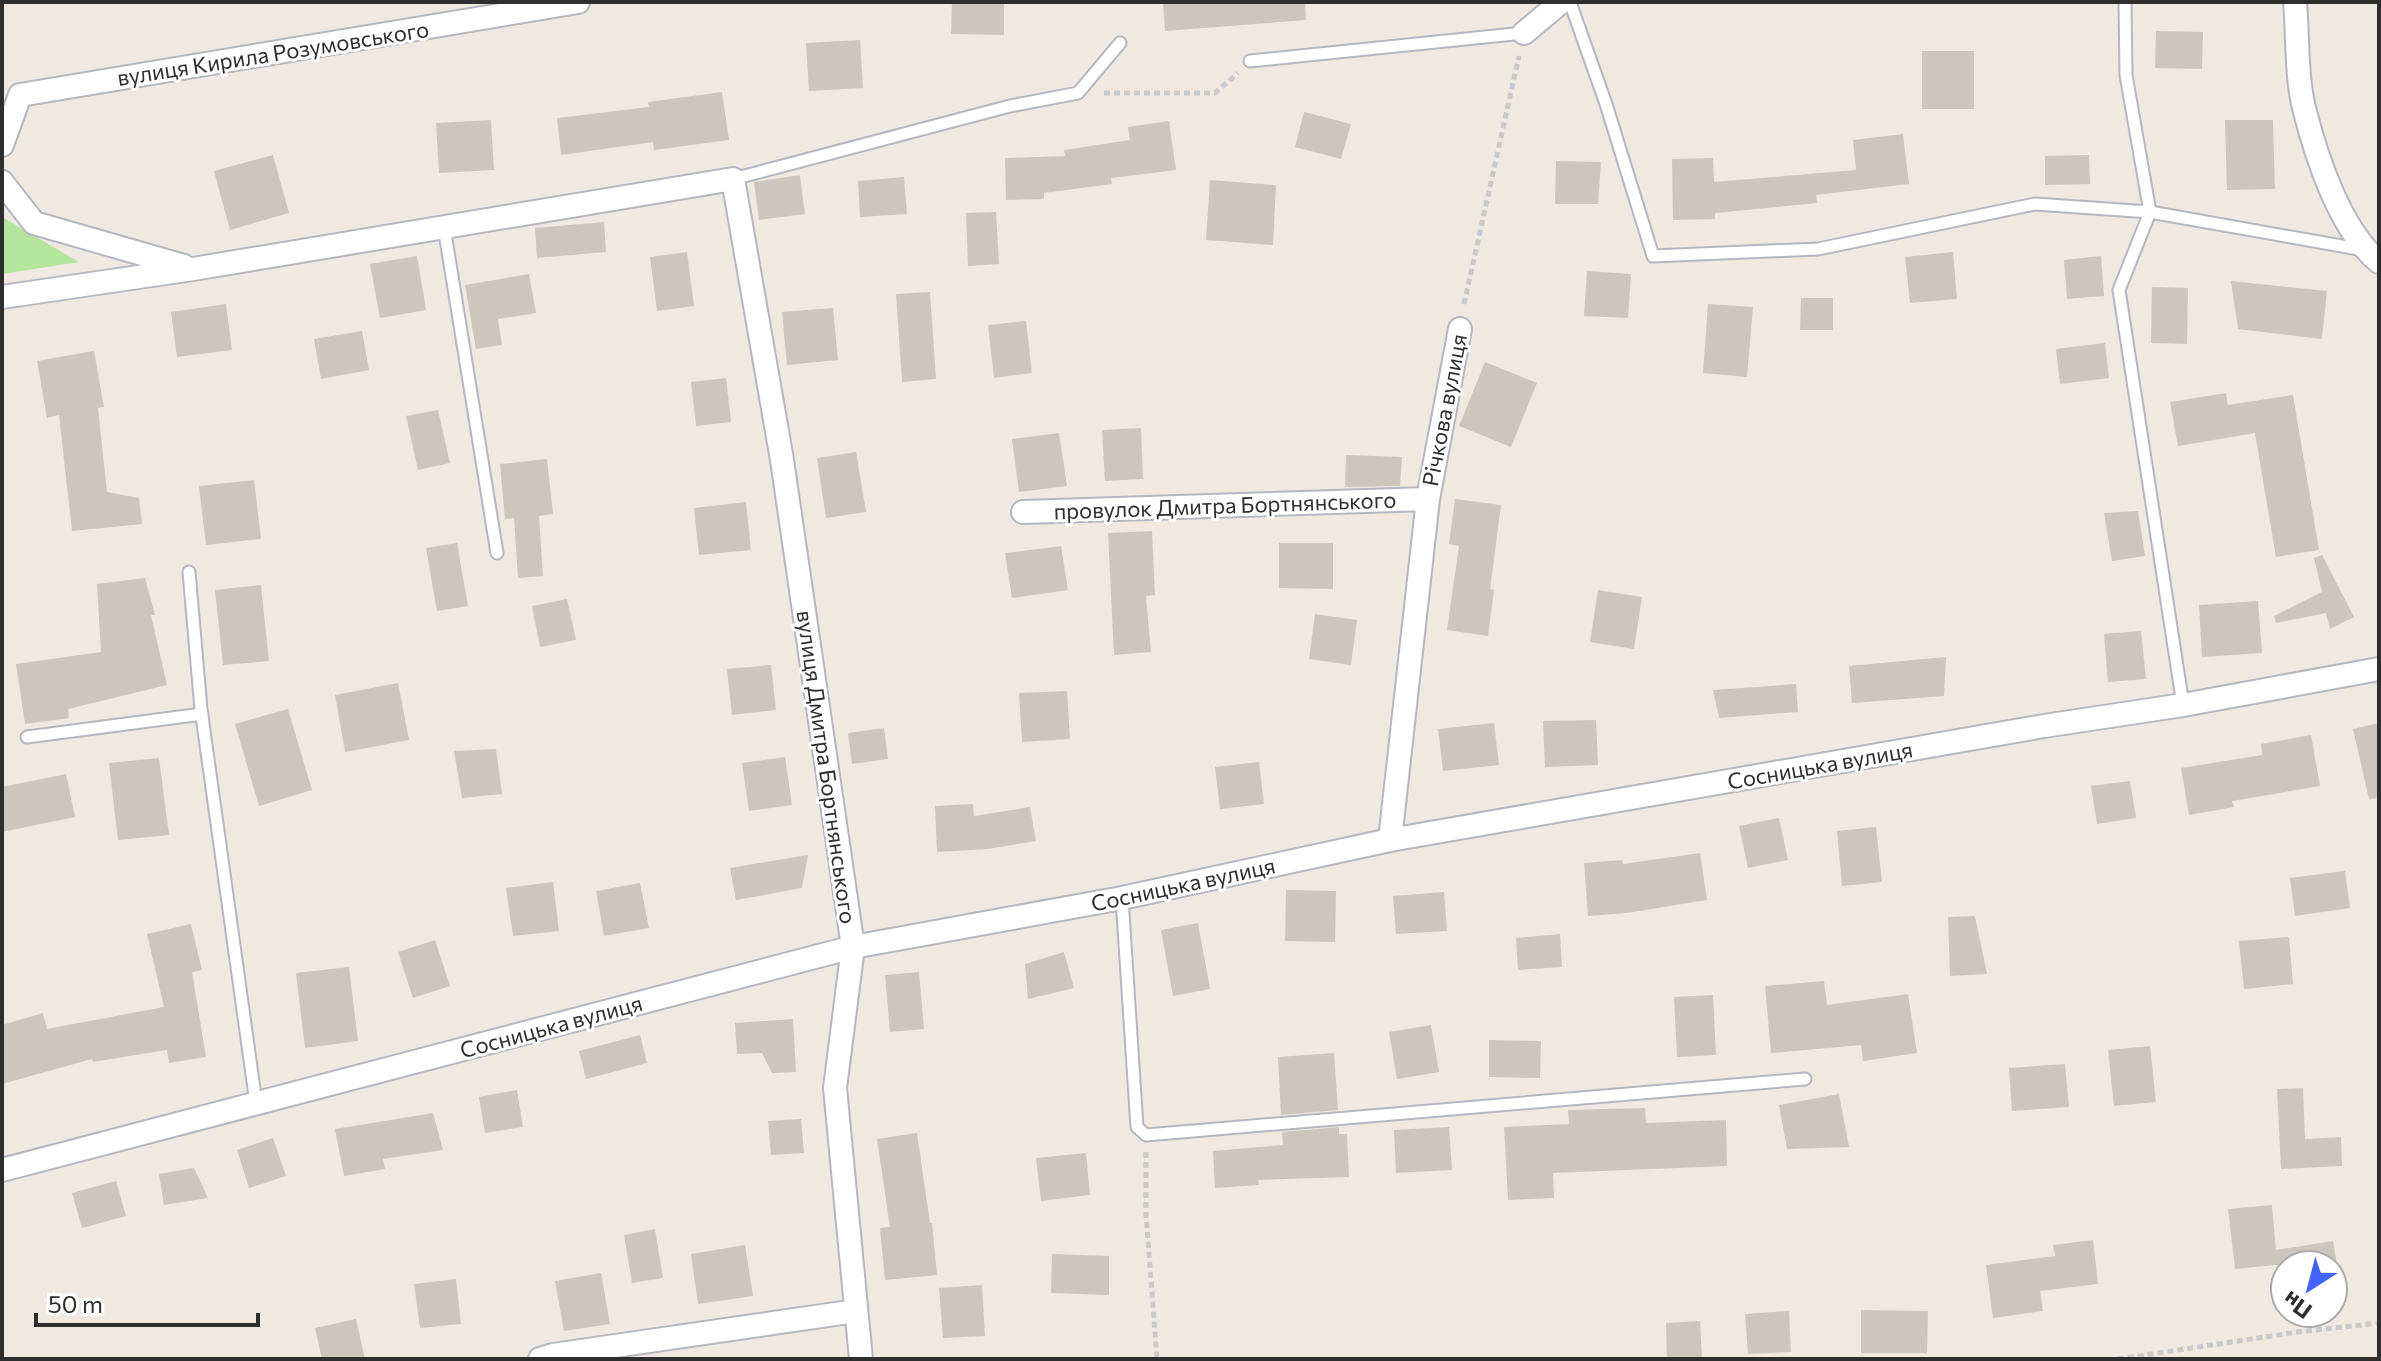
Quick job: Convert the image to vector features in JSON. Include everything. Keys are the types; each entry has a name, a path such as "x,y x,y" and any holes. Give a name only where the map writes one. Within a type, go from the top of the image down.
{"street":[{"name":"вулиця Кирила Розумовського","path":"2,145 20,95 578,2"},
{"path":"1524,33 1561,2"},
{"path":"2295,2 2303,105 2331,190 2372,256"},
{"path":"2,297 193,269 733,179"},
{"name":"вулиця Дмитра Бортнянського","path":"733,179 782,460 853,947 835,1088 861,1359"},
{"path":"2,182 34,223 193,269"},
{"name":"Річкова вулиця","path":"1390,840 1428,499 1460,329"},
{"name":"провулок Дмитра Бортнянського","path":"1023,512 1428,499"},
{"name":"Сосницька вулиця","path":"2,1170 853,947 1122,898 1390,840 2379,669"},
{"path":"540,1359 856,1311"}],"lane":[{"path":"1570,2 1606,104 1653,256 1818,249 2035,204 2150,212 2372,256"},
{"path":"2125,2 2126,75 2150,212 2119,290 2183,705"},
{"path":"1250,61 1524,33"},
{"path":"733,179 1010,106 1078,93 1120,43"},
{"path":"444,227 497,553"},
{"path":"189,572 202,714 256,1103"},
{"path":"27,737 202,714"},
{"path":"1122,898 1137,1127 1146,1135 1805,1079"}],"path":[{"name":"Річкова вулиця","path":"1460,329 1524,33"},
{"path":"1078,93 1215,93 1250,61"},
{"path":"1146,1135 1146,1214 1157,1359"},
{"path":"2118,1359 2379,1323"}],"green space":[{"path":"2,217 79,262 2,274"}],"building":[{"path":"952,2 1004,2 1004,35 951,34"},
{"path":"1163,2 1305,2 1306,20 1165,31"},
{"path":"2156,31 2203,32 2202,69 2155,68"},
{"path":"860,40 863,88 809,91 806,43"},
{"path":"1922,51 1974,51 1974,109 1922,109"},
{"path":"722,92 729,140 654,150 653,142 561,155 557,118 649,107 648,102"},
{"path":"1304,112 1351,124 1341,159 1295,147"},
{"path":"491,120 494,170 439,173 436,123"},
{"path":"2225,120 2273,120 2275,189 2227,190"},
{"path":"1169,121 1176,170 1111,178 1112,184 1044,193 1044,199 1006,200 1005,158 1065,156 1064,150 1130,140 1128,127"},
{"path":"1903,134 1909,184 1816,195 1817,203 1715,213 1715,219 1673,220 1672,159 1713,158 1714,182 1856,170 1853,140"},
{"path":"273,155 289,213 230,230 214,171"},
{"path":"2089,155 2090,184 2045,185 2045,156"},
{"path":"1556,161 1601,162 1598,204 1555,204"},
{"path":"800,175 805,214 759,220 754,182"},
{"path":"904,177 907,214 860,217 858,181"},
{"path":"1210,180 1276,185 1273,245 1206,240"},
{"path":"996,212 999,264 968,266 966,213"},
{"path":"604,222 606,252 537,258 535,228"},
{"path":"687,252 694,306 657,311 650,257"},
{"path":"1953,252 1957,299 1910,303 1905,257"},
{"path":"417,256 426,310 380,318 370,264"},
{"path":"2101,256 2104,296 2067,299 2064,260"},
{"path":"1587,271 1631,274 1628,318 1584,316"},
{"path":"529,274 536,313 498,319 502,345 476,349 465,285"},
{"path":"2231,281 2327,291 2322,339 2238,329"},
{"path":"2152,287 2188,288 2187,344 2151,343"},
{"path":"930,292 936,379 902,382 896,294"},
{"path":"1801,298 1833,298 1833,330 1800,330"},
{"path":"226,304 232,350 177,357 171,312"},
{"path":"1708,304 1753,307 1747,377 1703,373"},
{"path":"833,308 838,360 787,365 782,312"},
{"path":"1026,321 1032,373 994,378 988,325"},
{"path":"362,331 369,370 321,379 314,339"},
{"path":"2105,343 2109,378 2060,384 2056,349"},
{"path":"94,351 104,407 98,408 107,492 139,498 142,524 72,531 59,415 47,418 37,361"},
{"path":"1485,362 1537,383 1511,447 1459,426"},
{"path":"726,378 731,422 696,426 691,382"},
{"path":"2226,393 2228,405 2293,395 2319,550 2276,557 2255,433 2178,446 2170,402"},
{"path":"438,410 450,463 418,470 406,416"},
{"path":"1141,428 1143,479 1105,481 1102,430"},
{"path":"1059,433 1067,486 1019,492 1012,439"},
{"path":"856,452 866,512 826,518 817,458"},
{"path":"1346,455 1402,457 1400,486 1345,487"},
{"path":"547,459 553,514 539,516 543,576 518,578 514,518 505,519 500,464"},
{"path":"254,480 261,539 206,545 199,486"},
{"path":"1455,499 1501,505 1490,589 1494,590 1488,636 1447,630 1459,546 1449,544"},
{"path":"746,502 751,550 699,555 694,508"},
{"path":"2138,511 2145,556 2112,561 2104,513"},
{"path":"1152,531 1155,595 1146,596 1151,652 1114,655 1108,533"},
{"path":"457,543 468,606 437,611 426,548"},
{"path":"1279,543 1333,543 1333,589 1279,588"},
{"path":"1061,546 1068,590 1012,598 1005,553"},
{"path":"2322,555 2354,617 2330,629 2326,613 2276,623 2274,616 2322,592 2314,558"},
{"path":"145,578 167,685 68,709 69,718 25,724 16,664 101,652 97,584"},
{"path":"261,585 269,661 223,665 215,590"},
{"path":"1598,590 1642,597 1634,649 1590,642"},
{"path":"567,599 576,640 540,647 532,606"},
{"path":"2258,601 2262,653 2202,657 2199,605"},
{"path":"1315,614 1357,620 1351,665 1309,659"},
{"path":"2141,631 2146,679 2108,682 2104,634"},
{"path":"1946,657 1944,696 1852,703 1849,666"},
{"path":"771,665 776,710 732,715 727,669"},
{"path":"398,683 409,740 345,752 335,695"},
{"path":"1796,684 1798,712 1719,718 1713,690"},
{"path":"1067,691 1070,739 1022,742 1019,693"},
{"path":"288,709 312,790 259,806 235,724"},
{"path":"1596,720 1598,765 1545,767 1543,721"},
{"path":"1494,723 1499,765 1443,771 1438,729"},
{"path":"2379,723 2379,798 2369,799 2353,729"},
{"path":"884,728 888,759 852,764 848,733"},
{"path":"2311,735 2320,786 2232,801 2234,807 2189,815 2181,768 2262,755 2261,744"},
{"path":"496,749 502,794 462,798 454,751"},
{"path":"785,757 792,805 749,811 742,763"},
{"path":"159,758 169,835 118,840 109,763"},
{"path":"1259,762 1264,804 1220,809 1215,767"},
{"path":"66,774 75,817 2,832 2,787"},
{"path":"2130,781 2136,818 2097,824 2091,786"},
{"path":"973,804 974,816 1030,807 1036,841 988,849 937,852 935,806"},
{"path":"1779,818 1788,860 1748,868 1739,826"},
{"path":"1876,827 1882,882 1842,886 1837,831"},
{"path":"1700,853 1707,900 1588,916 1584,863 1622,860 1623,864"},
{"path":"808,855 802,888 736,900 730,868"},
{"path":"2345,871 2350,908 2295,916 2290,878"},
{"path":"553,882 559,931 513,936 506,888"},
{"path":"640,883 649,928 604,936 596,891"},
{"path":"1286,890 1336,891 1335,942 1285,941"},
{"path":"1444,892 1447,931 1396,934 1393,896"},
{"path":"1975,916 1987,974 1950,976 1948,917"},
{"path":"1198,923 1210,989 1173,996 1161,930"},
{"path":"191,924 202,970 192,972 206,1057 169,1063 167,1050 93,1062 92,1059 2,1084 2,1025 43,1013 47,1029 164,1007 147,934"},
{"path":"1560,934 1562,967 1518,970 1516,938"},
{"path":"2289,937 2293,984 2244,989 2239,941"},
{"path":"435,940 450,986 413,998 398,952"},
{"path":"1064,952 1074,988 1028,999 1025,964"},
{"path":"349,967 358,1041 305,1048 296,973"},
{"path":"919,972 924,1029 890,1032 885,975"},
{"path":"1824,981 1827,1005 1908,994 1917,1053 1863,1061 1861,1045 1771,1053 1765,986"},
{"path":"1713,995 1716,1055 1677,1057 1674,997"},
{"path":"793,1019 796,1072 772,1073 762,1053 737,1054 735,1023"},
{"path":"1431,1025 1439,1072 1397,1079 1389,1032"},
{"path":"640,1035 647,1063 586,1079 579,1051"},
{"path":"1489,1040 1541,1041 1540,1078 1489,1077"},
{"path":"2150,1046 2156,1102 2114,1106 2108,1050"},
{"path":"1334,1053 1338,1110 1281,1115 1278,1057"},
{"path":"2065,1064 2069,1107 2012,1111 2009,1068"},
{"path":"2303,1088 2305,1139 2341,1137 2342,1166 2281,1169 2277,1089"},
{"path":"517,1090 523,1127 485,1133 479,1097"},
{"path":"1839,1094 1849,1147 1787,1149 1779,1105"},
{"path":"1645,1108 1646,1123 1726,1120 1727,1166 1553,1173 1554,1198 1508,1200 1504,1127 1569,1124 1568,1110"},
{"path":"433,1113 443,1150 383,1159 385,1169 344,1176 335,1129"},
{"path":"801,1119 804,1153 771,1155 768,1121"},
{"path":"1339,1127 1339,1134 1347,1134 1349,1177 1258,1180 1259,1185 1215,1188 1213,1151 1283,1145 1282,1132"},
{"path":"1449,1127 1452,1170 1396,1173 1394,1130"},
{"path":"917,1133 937,1275 885,1280 880,1228 890,1227 877,1139"},
{"path":"273,1138 286,1176 249,1188 237,1150"},
{"path":"1086,1153 1090,1195 1041,1201 1036,1158"},
{"path":"194,1168 208,1198 164,1205 159,1174"},
{"path":"116,1181 126,1216 82,1228 72,1193"},
{"path":"2272,1205 2276,1249 2269,1249 2269,1266 2235,1269 2228,1209"},
{"path":"655,1229 663,1278 632,1283 624,1235"},
{"path":"2093,1240 2098,1284 2040,1291 2043,1311 1993,1318 1986,1265 2055,1256 2053,1245"},
{"path":"2333,1241 2334,1249 2282,1249"},
{"path":"745,1245 753,1296 698,1304 691,1254"},
{"path":"1052,1254 1109,1256 1109,1295 1051,1293"},
{"path":"601,1273 610,1324 564,1331 555,1281"},
{"path":"456,1279 461,1324 420,1328 414,1284"},
{"path":"982,1285 985,1336 943,1338 939,1288"},
{"path":"1861,1310 1928,1311 1927,1353 1861,1353"},
{"path":"1789,1311 1791,1352 1748,1354 1745,1314"},
{"path":"356,1319 365,1359 322,1359 315,1328"},
{"path":"1700,1321 1702,1359 1667,1359 1666,1323"}]}
